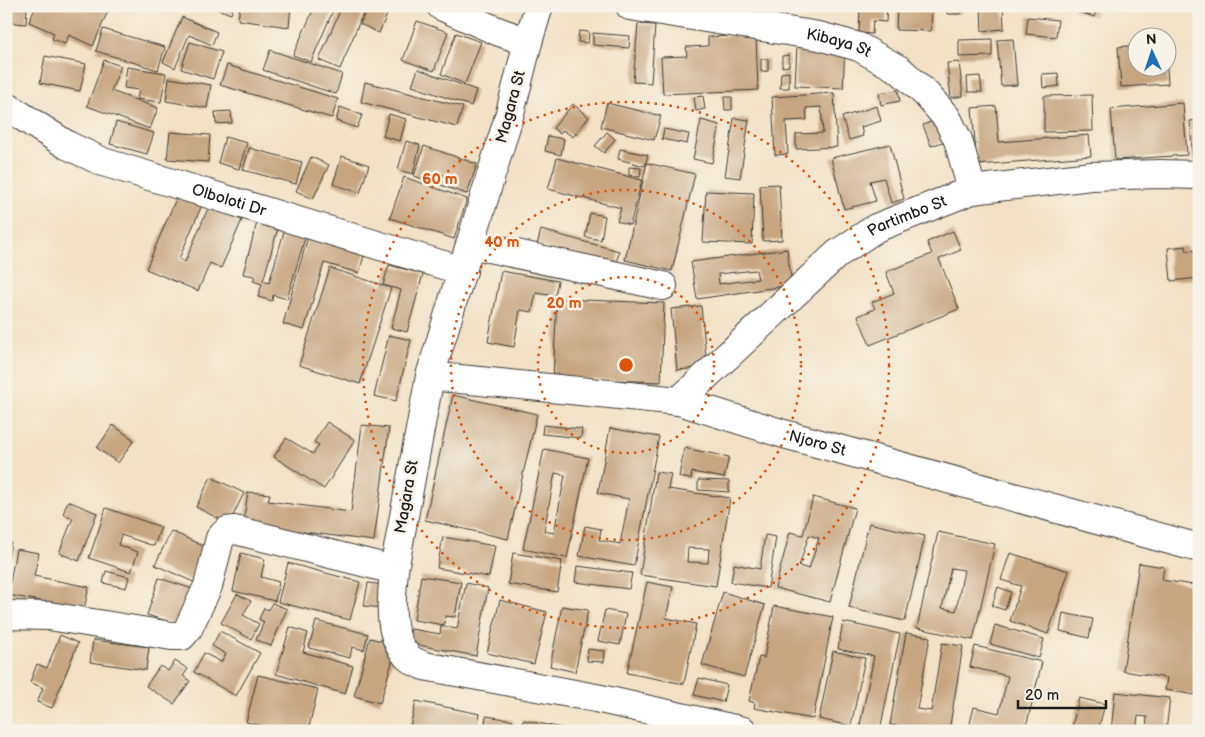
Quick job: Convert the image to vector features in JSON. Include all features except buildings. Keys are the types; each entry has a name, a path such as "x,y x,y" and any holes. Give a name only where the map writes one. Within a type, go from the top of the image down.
{"street":[{"path":"441,6 497,31 528,42"},
{"name":"Magara St","path":"539,6 510,112 430,376 394,570 392,621 396,640 408,658 424,666 596,698 743,731"},
{"name":"Kibaya St","path":"630,6 819,36 859,47 900,70 926,94 947,118 958,140 972,190"},
{"name":"Olboloti Dr","path":"6,106 67,145 103,162 462,271"},
{"name":"Partimbo St","path":"680,402 836,254 876,228 972,190 1091,176 1160,174 1199,176"},
{"path":"471,244 663,286"},
{"name":"Njoro St","path":"430,376 680,402 784,434 1199,548"},
{"path":"6,615 49,616 182,636 188,628 208,586 220,538 227,532 235,530 394,570"}]}
